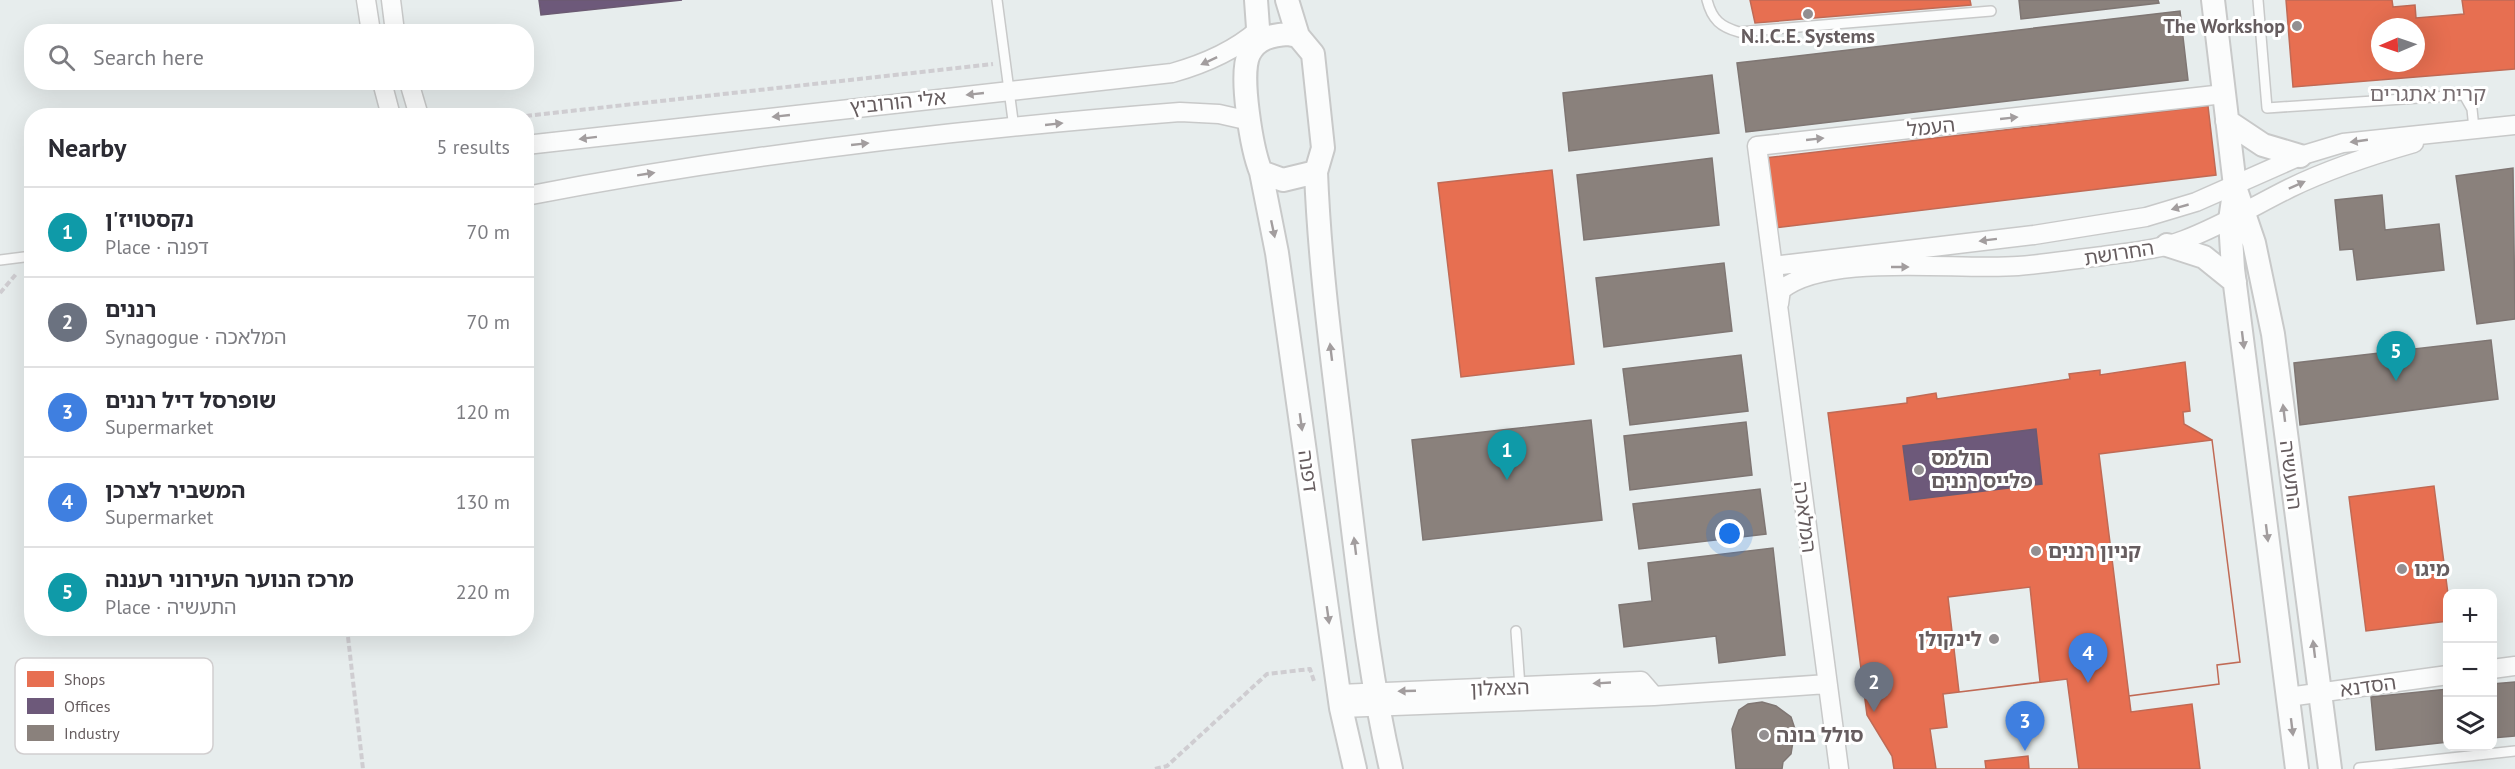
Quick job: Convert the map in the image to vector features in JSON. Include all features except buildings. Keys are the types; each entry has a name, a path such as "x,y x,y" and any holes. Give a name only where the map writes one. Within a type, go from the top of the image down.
{"street":[{"path":"366,0 370,24"},
{"path":"391,0 394,24"},
{"path":"1256,0 1259,36 1298,36 1287,0"},
{"name":"התעשיה","path":"2213,0 2238,216 2235,282 2297,769"},
{"name":"אלי הורוביץ","path":"534,144 1172,73 1206,63 1259,36"},
{"name":"דפנה","path":"1259,36 1249,54 1245,74 1254,154 1261,172 1277,253 1340,701 1355,769"},
{"name":"דפנה","path":"1298,36 1313,54 1323,148 1316,172 1319,255 1375,700 1391,769"},
{"path":"384,90 389,108"},
{"path":"411,90 417,108"},
{"name":"העמל","path":"1773,266 1757,146 2224,94"},
{"name":"אלי הורוביץ","path":"534,194 613,179 838,146 1180,112 1219,114 1250,121"},
{"path":"2227,121 2263,145 2300,156"},
{"name":"החרושת","path":"1773,266 2034,235 2146,217 2196,202 2300,156 2343,143 2515,125"},
{"name":"החרושת","path":"1778,309 1781,290 1792,281 1809,275 1870,267 1969,269 2018,266 2150,250 2168,245 2238,216 2290,188 2335,169 2466,130"},
{"path":"1261,172 1283,180 1316,172"},
{"name":"התעשיה","path":"2238,216 2273,334 2330,769"},
{"path":"2168,245 2204,257 2235,282"},
{"name":"המלאכה","path":"1773,266 1839,769"},
{"path":"2497,668 2515,666"},
{"name":"הסדנא","path":"2288,697 2443,676"},
{"name":"הצאלון","path":"1375,700 1520,687 1641,681 1654,696"},
{"name":"הצאלון","path":"1340,701 1654,696 1827,684"}],"lane":[{"path":"997,0 1014,128"},
{"path":"1707,0 1714,18 1723,27 1739,32 1991,10"},
{"path":"2258,0 2267,108 2464,95 2472,110 2466,130"},
{"path":"0,260 24,257"},
{"path":"1515,631 1520,687"},
{"path":"2359,768 2515,751"}],"path":[{"path":"534,115 1005,63"},
{"path":"348,636 363,769"},
{"path":"1155,769 1167,766 1267,674 1310,669 1319,697 1340,701"}],"place":[{"name":"N.I.C.E. Systems","path":"1808,14"},
{"name":"The Workshop","path":"2297,26"},
{"name":"מרכז הנוער העירוני רעננה","path":"2396,381"},
{"name":"הולמס פלייס רננים","path":"1919,470"},
{"name":"נקסטויז'ן","path":"1507,480"},
{"name":"קניון רננים","path":"2036,551"},
{"name":"מיגו","path":"2402,569"},
{"name":"לינקולן","path":"1994,639"},
{"name":"המשביר לצרכן","path":"2088,683"},
{"name":"רננים","path":"1874,712"},
{"name":"סולל בונה","path":"1764,735"},
{"name":"שופרסל דיל רננים","path":"2025,751"}],"district":[{"name":"קרית אתגרים","path":"2428,94"}]}
